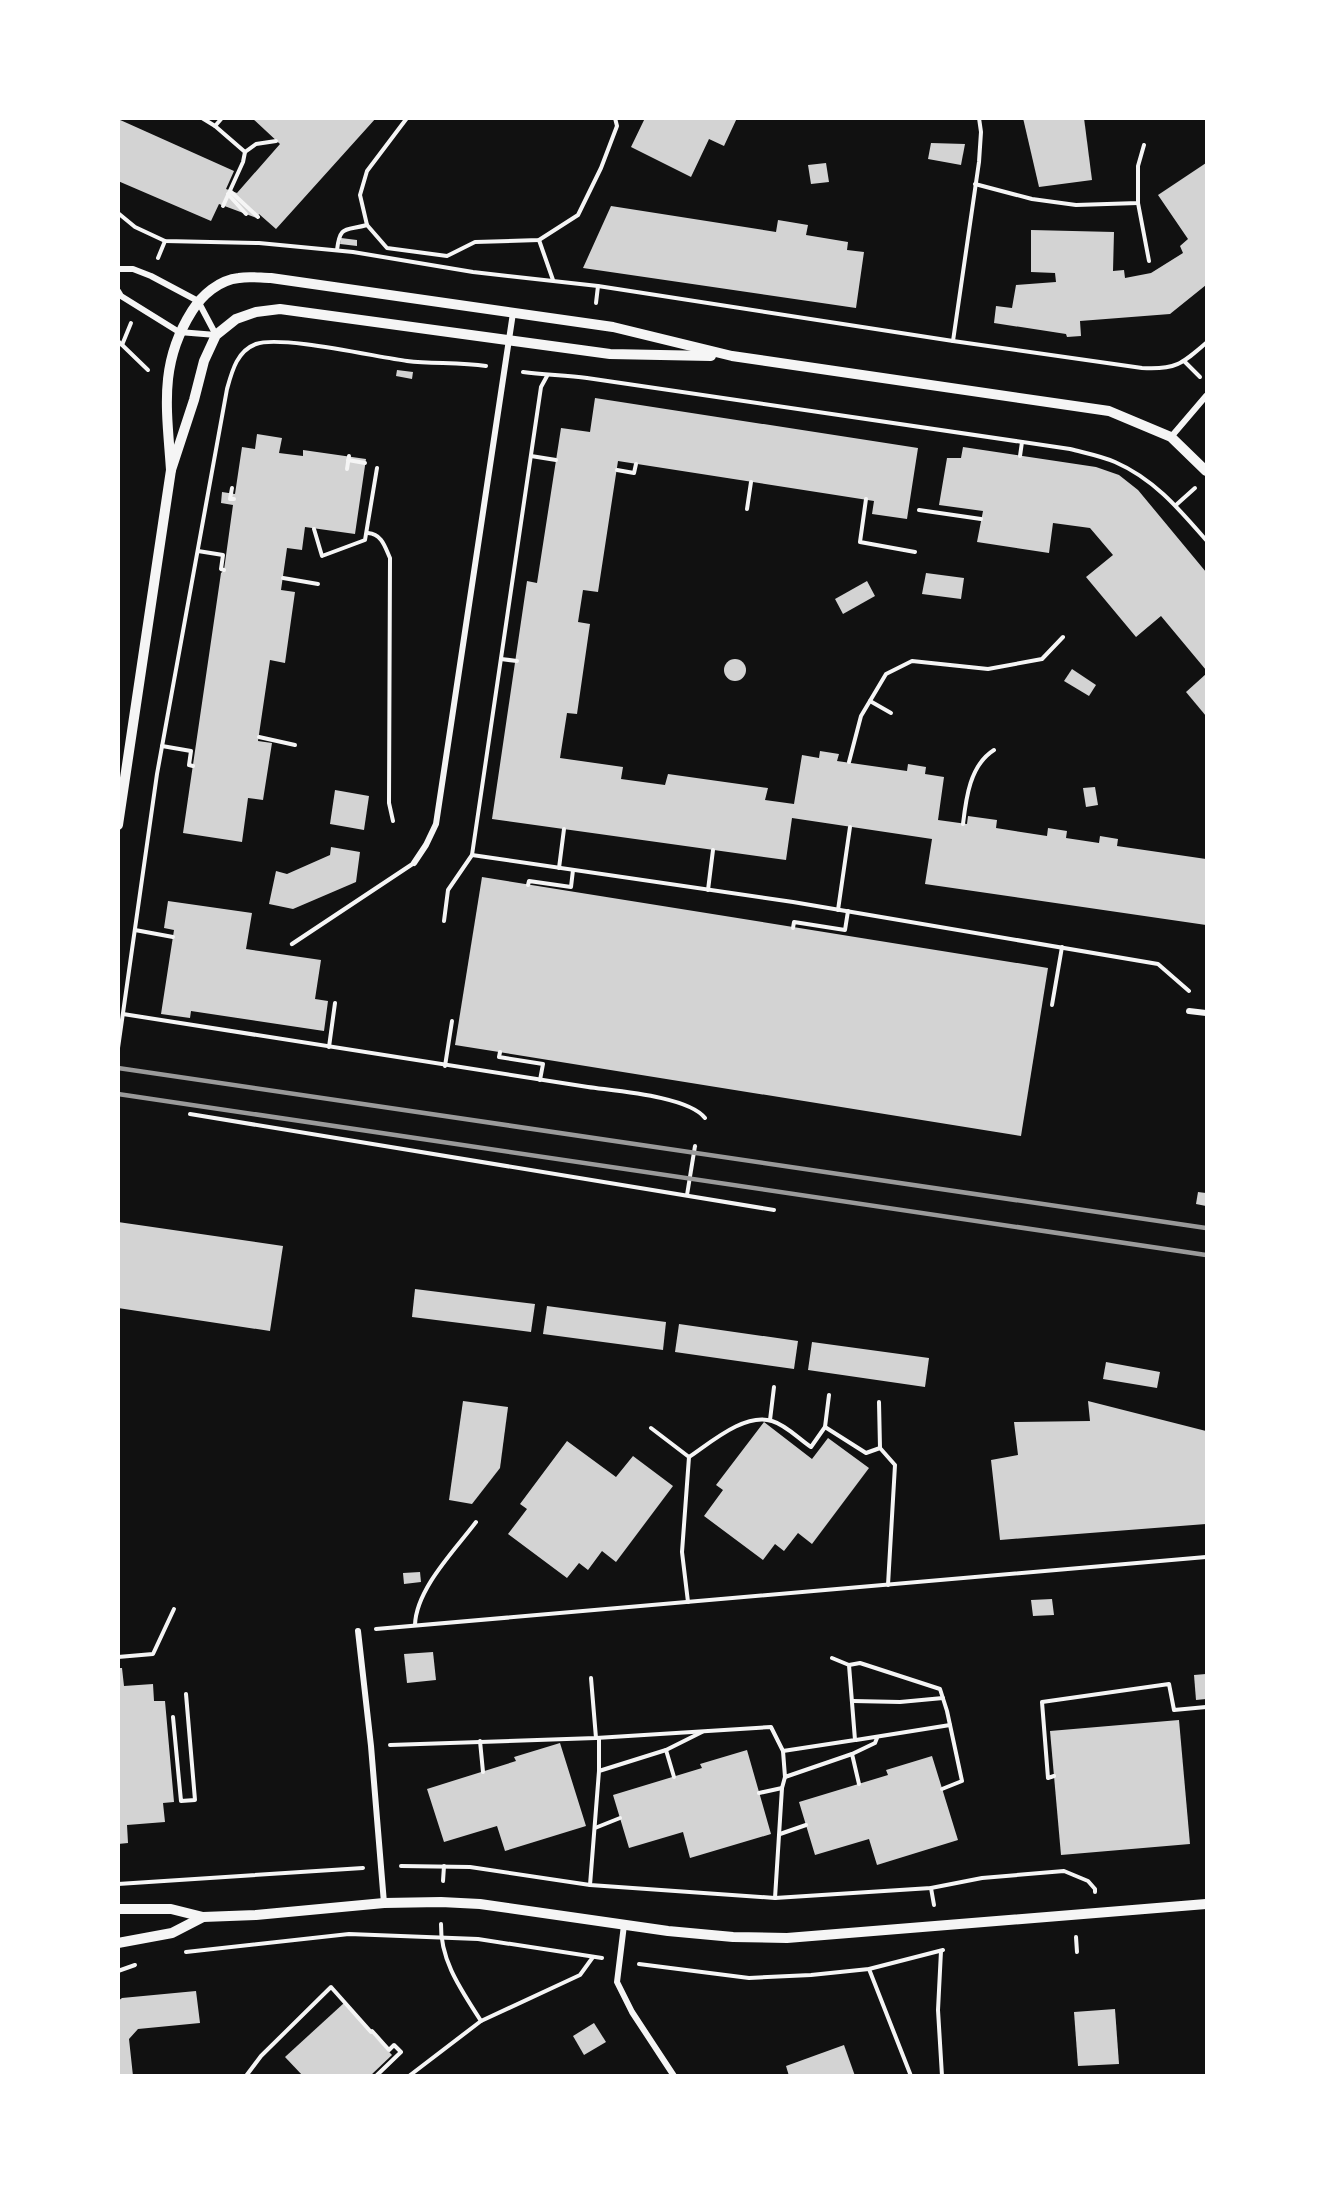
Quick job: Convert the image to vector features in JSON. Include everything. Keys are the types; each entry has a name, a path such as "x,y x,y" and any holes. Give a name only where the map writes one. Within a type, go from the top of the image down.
{"street":[{"path":"118,269 134,269 152,276 198,301 216,335"},
{"path":"171,470 166,393 171,358 179,332 198,301 219,284 239,278 271,278 613,327 732,356 1109,411 1171,437 1206,471"},
{"path":"118,291 121,296 179,332 216,335"},
{"path":"118,825 171,470 195,400 204,361 216,335 236,319 256,312 280,309 610,354 732,356"},
{"path":"414,863 436,824 513,313"},
{"path":"1171,437 1206,396"},
{"path":"1189,1011 1206,1013"},
{"path":"358,1631 371,1746 384,1903"},
{"path":"118,1909 171,1909 203,1917 256,1915 384,1903 441,1902 480,1904 624,1925 734,1937 787,1938 1206,1904"},
{"path":"118,1943 172,1933 203,1917"},
{"path":"624,1925 617,1982 632,2012 674,2076"}],"lane":[{"path":"292,944 414,863"}],"path":[{"path":"202,118 245,152"},
{"path":"215,126 222,118"},
{"path":"407,118 367,171 360,195 367,225 387,248 447,256 475,242 539,240 578,215 601,168 621,118"},
{"path":"615,118 617,126"},
{"path":"953,341 975,184 981,132 979,118"},
{"path":"223,206 243,162 245,152 256,144 276,141"},
{"path":"1144,145 1138,166 1138,203 1149,261"},
{"path":"975,184 1032,199 1076,205 1138,203"},
{"path":"229,192 246,214"},
{"path":"229,192 258,217"},
{"path":"118,213 135,228 165,241 259,243 337,250 472,272 553,280 1142,368 1164,369 1185,362 1206,343"},
{"path":"337,250 340,235 345,229 367,225"},
{"path":"539,240 553,280"},
{"path":"118,1048 162,746 227,389 234,366 243,352 256,344 270,342 294,344 408,361 464,363 548,376 554,374 587,378 1070,449 1114,462 1150,481 1176,505 1206,540"},
{"path":"1185,362 1206,384"},
{"path":"444,921 448,890 472,855 541,387 548,376"},
{"path":"1020,456 1022,442"},
{"path":"531,456 556,460"},
{"path":"347,469 348,458 365,463"},
{"path":"616,470 634,473 636,464"},
{"path":"314,529 322,556 363,543 368,533 377,468"},
{"path":"747,509 751,482"},
{"path":"1176,505 1199,484"},
{"path":"232,488 230,499 234,499"},
{"path":"866,500 860,542 915,552"},
{"path":"920,510 981,519"},
{"path":"368,533 373,533 382,540 390,558 389,803 393,821"},
{"path":"198,551 223,555 221,569 224,570"},
{"path":"283,578 318,584"},
{"path":"849,762 861,716 886,674 912,661 988,669 1042,659 1063,637"},
{"path":"501,659 517,661"},
{"path":"870,701 891,712"},
{"path":"258,737 295,745"},
{"path":"162,746 191,751 189,765 193,766"},
{"path":"963,824 967,791 985,756 994,750"},
{"path":"838,910 850,827"},
{"path":"559,868 564,829"},
{"path":"708,890 713,850"},
{"path":"472,855 848,911 1158,964 1191,993"},
{"path":"528,885 529,881 571,887 573,870"},
{"path":"793,928 795,922 845,930 848,911"},
{"path":"135,930 170,936 169,929"},
{"path":"1052,1005 1062,947"},
{"path":"329,1047 335,1003"},
{"path":"123,1014 649,1096 685,1104 700,1112 705,1118"},
{"path":"445,1066 452,1021"},
{"path":"500,1052 499,1057 543,1064 540,1080"},
{"path":"190,1114 774,1210"},
{"path":"687,1195 695,1146"},
{"path":"770,1420 774,1387"},
{"path":"689,1457 745,1421 770,1420 811,1447 825,1427 829,1395"},
{"path":"879,1402 880,1448 895,1465 888,1585"},
{"path":"825,1427 866,1453 880,1448"},
{"path":"651,1428 689,1457"},
{"path":"688,1602 682,1552 689,1457"},
{"path":"415,1625 416,1615 431,1580 476,1522"},
{"path":"358,1631 1206,1557"},
{"path":"118,1657 153,1654 174,1609"},
{"path":"832,1658 849,1665 860,1664 940,1689 962,1781 942,1789"},
{"path":"849,1665 855,1740"},
{"path":"590,1885 599,1771 591,1678"},
{"path":"1054,1776 1048,1778 1042,1702 1169,1684 1174,1710 1206,1707"},
{"path":"173,1717 181,1801 195,1800 186,1694"},
{"path":"853,1701 900,1702 943,1698"},
{"path":"783,1751 950,1725"},
{"path":"371,1746 597,1738 771,1727 783,1751 785,1777 782,1788 775,1898"},
{"path":"599,1771 666,1750 703,1731"},
{"path":"785,1777 852,1754 875,1743 877,1738"},
{"path":"480,1741 483,1772"},
{"path":"666,1750 674,1777"},
{"path":"852,1754 859,1784"},
{"path":"759,1793 782,1788"},
{"path":"595,1828 620,1818"},
{"path":"780,1834 806,1825"},
{"path":"118,1884 382,1866 444,1866 470,1867 590,1885 775,1898 931,1888 982,1878 1064,1871 1088,1881 1095,1888 1096,1914"},
{"path":"444,1866 441,1902 443,1952 454,1977 481,2021"},
{"path":"1076,1936 1077,1952"},
{"path":"941,1950 938,2010 942,2076"},
{"path":"409,2076 481,2021 580,1975 593,1957"},
{"path":"869,1969 911,2076"},
{"path":"246,2076 261,2056 332,1987 389,2050 394,2045 401,2052 376,2076"}],"building":[{"path":"252,118 376,118 276,229 259,214 257,218 219,204 211,221 118,181 118,119 234,171 226,189 237,193 280,144"},
{"path":"645,118 737,118 724,146 709,139 691,177 631,147"},
{"path":"1023,118 1084,118 1092,180 1039,187"},
{"path":"931,143 965,144 961,165 928,159"},
{"path":"826,163 829,182 811,184 808,165"},
{"path":"1206,163 1206,285 1170,314 1080,321 1081,336 1067,337 1066,334 994,323 996,306 1012,308 1016,285 1056,282 1055,273 1031,272 1031,230 1114,232 1113,271 1124,270 1125,278 1151,273 1183,253 1180,246 1188,239 1158,195"},
{"path":"611,206 776,232 778,220 808,225 806,235 848,242 847,250 864,252 856,308 583,268"},
{"path":"341,238 357,240 357,246 340,244"},
{"path":"397,370 413,372 412,379 396,376"},
{"path":"595,398 918,448 907,519 872,514 874,501 618,461 598,592 583,590 578,622 590,624 577,714 567,713 560,758 623,767 621,779 665,785 668,774 768,788 765,800 794,804 802,755 819,758 820,751 839,754 837,761 907,771 908,764 926,767 925,774 944,777 938,820 967,824 968,816 997,820 996,828 1047,836 1048,828 1067,831 1066,838 1099,843 1100,836 1118,839 1117,846 1206,859 1206,925 925,884 932,839 792,818 786,860 492,819 527,581 537,583 561,428 590,432"},
{"path":"257,434 282,438 279,453 303,456 303,450 366,459 355,534 305,527 302,550 287,548 281,590 295,592 285,663 270,660 258,741 272,743 263,800 248,798 242,842 183,833 233,505 221,503 222,492 235,494 242,447 255,449"},
{"path":"963,447 1096,467 1119,475 1138,490 1206,572 1206,670 1161,616 1136,637 1086,577 1113,555 1090,528 1053,523 1049,553 977,542 983,511 939,505 947,458 961,458"},
{"path":"926,573 964,578 961,599 922,594"},
{"path":"867,581 875,596 843,614 835,599"},
{"path":"735,659 743,662 746,670 743,678 735,681 727,678 724,670 727,662"},
{"path":"1072,669 1096,685 1089,696 1064,681"},
{"path":"1206,674 1206,716 1186,692"},
{"path":"1095,787 1098,805 1086,807 1083,788"},
{"path":"335,790 369,796 364,830 330,824"},
{"path":"331,847 360,852 356,882 293,909 269,904 276,871 287,874 330,855"},
{"path":"482,877 1048,968 1021,1136 455,1045"},
{"path":"168,901 252,913 246,949 321,960 315,999 328,1001 324,1031 191,1011 190,1018 161,1014 174,930 164,928"},
{"path":"1198,1192 1206,1193 1206,1206 1196,1204"},
{"path":"118,1222 283,1246 270,1331 118,1308"},
{"path":"415,1289 535,1304 531,1332 412,1317"},
{"path":"547,1306 666,1322 663,1350 543,1334"},
{"path":"679,1324 798,1341 794,1369 675,1352"},
{"path":"812,1342 929,1358 925,1387 808,1370"},
{"path":"1106,1362 1160,1372 1157,1388 1103,1379"},
{"path":"463,1401 508,1407 500,1468 472,1504 449,1500"},
{"path":"1088,1401 1206,1431 1206,1524 1000,1540 991,1460 1018,1455 1014,1422 1090,1421"},
{"path":"764,1422 812,1459 828,1438 869,1468 812,1544 798,1533 784,1551 775,1544 763,1560 704,1516 723,1490 716,1485"},
{"path":"567,1441 616,1477 633,1456 673,1486 616,1562 602,1551 588,1570 579,1563 567,1578 508,1534 527,1509 520,1504"},
{"path":"420,1572 421,1582 404,1584 403,1573"},
{"path":"1052,1599 1054,1615 1033,1616 1031,1600"},
{"path":"433,1652 436,1680 407,1683 404,1654"},
{"path":"118,1668 122,1668 124,1686 153,1684 154,1701 165,1701 174,1802 163,1803 165,1822 127,1825 128,1843 118,1844"},
{"path":"1206,1674 1206,1699 1196,1700 1194,1675"},
{"path":"1179,1720 1190,1844 1061,1855 1050,1731"},
{"path":"560,1743 586,1826 505,1851 497,1826 444,1842 427,1789 516,1761 514,1757"},
{"path":"747,1750 771,1834 690,1858 683,1832 629,1848 613,1795 702,1768 700,1764"},
{"path":"932,1756 958,1840 877,1865 869,1839 815,1855 799,1802 888,1775 886,1770"},
{"path":"196,1991 200,2023 138,2029 129,2039 133,2076 118,2076 118,2001 122,1998"},
{"path":"344,2003 392,2055 370,2076 303,2076 285,2057"},
{"path":"1115,2009 1119,2064 1078,2066 1074,2012"},
{"path":"594,2023 606,2042 584,2055 573,2036"},
{"path":"844,2045 855,2076 789,2076 786,2066"}],"railway":[{"path":"118,1068 1206,1228"},
{"path":"118,1094 1206,1255"}]}
